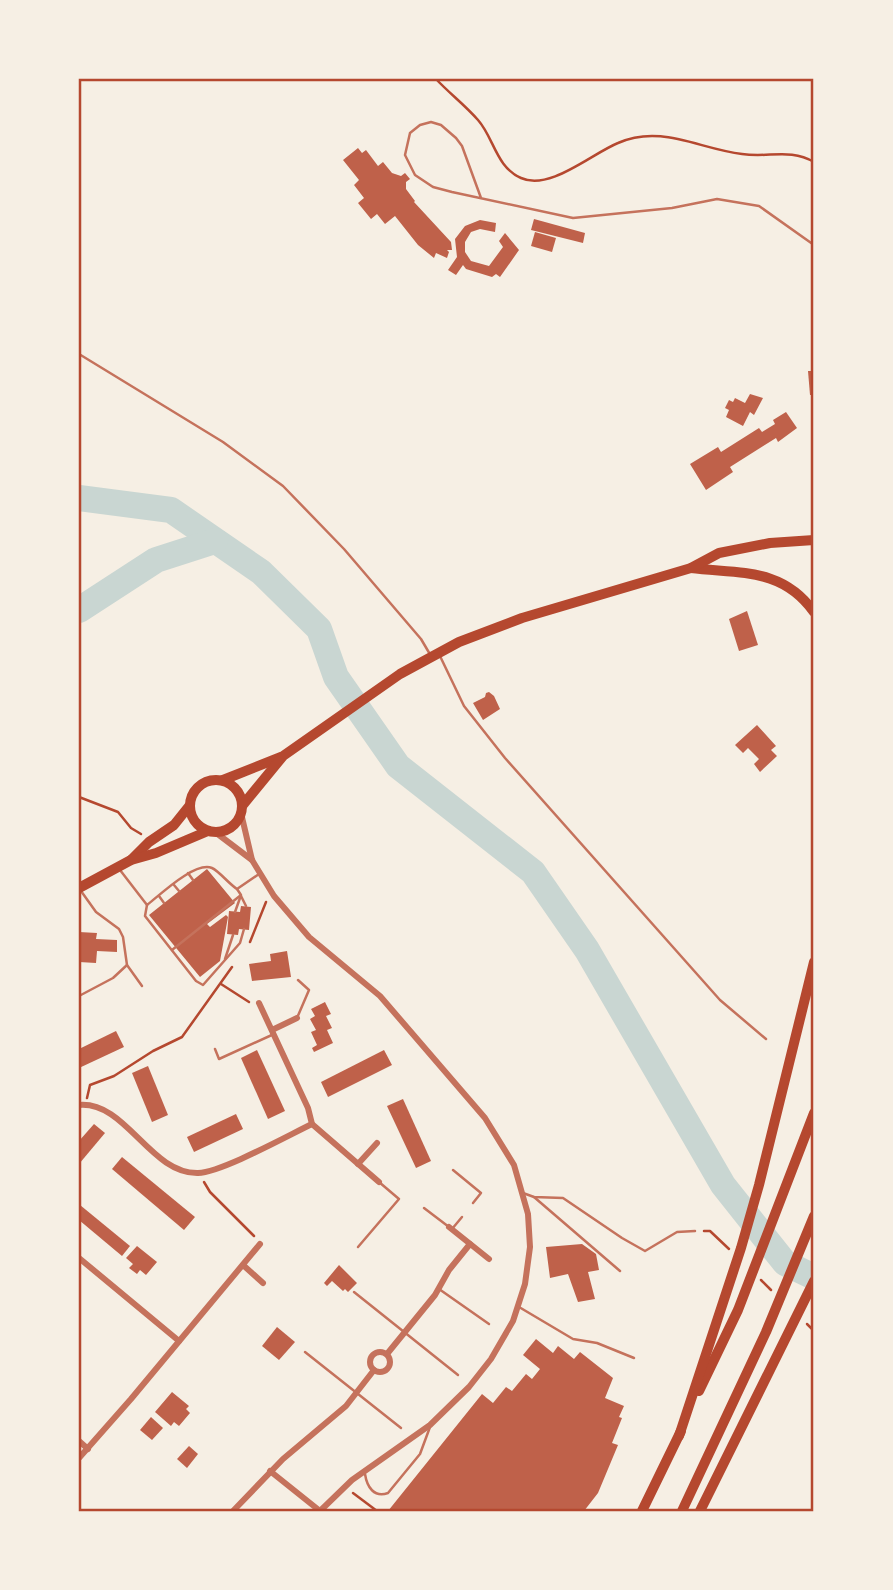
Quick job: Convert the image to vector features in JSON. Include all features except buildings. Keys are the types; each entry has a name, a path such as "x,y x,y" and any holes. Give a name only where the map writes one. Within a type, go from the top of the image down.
{"highway":[{"path":"679,1436 741,1248 814,962"},
{"path":"642,1511 737,1310 814,1113"},
{"path":"682,1511 766,1332 814,1216"},
{"path":"700,1511 814,1281"}],"main road":[{"path":"223,780 283,757 400,674 435,654 522,618 691,568 719,553 770,543 814,540"},
{"path":"691,568 746,571 770,579 800,596 814,612"},
{"path":"79,888 131,860 212,831 228,829 283,757"},
{"path":"131,860 149,842 174,825 190,805 193,792 203,783 216,779 235,787 242,810"},
{"path":"190,805 193,818 212,831"}],"street":[{"path":"242,810 252,860 274,896 309,937 380,996 478,1109 506,1151 521,1183 528,1214 530,1247 525,1284 508,1333 469,1387 430,1425 365,1471 320,1511 270,1471"},
{"path":"212,831 252,860"},
{"path":"259,1003 308,1108 312,1124 379,1182"},
{"path":"273,1032 297,1018"},
{"path":"82,1105 108,1112 172,1166 199,1173 222,1166 312,1124"},
{"path":"358,1164 377,1143"},
{"path":"450,1228 489,1259"},
{"path":"79,1458 260,1244"},
{"path":"387,1354 439,1289 449,1270 470,1244"},
{"path":"79,1258 180,1341"},
{"path":"243,1265 263,1283"},
{"path":"373,1354 387,1354 391,1360 387,1370 374,1370 370,1364 373,1354"},
{"path":"233,1511 270,1471 338,1414 374,1370"},
{"path":"79,1441 88,1449"}],"lane":[{"path":"481,198 462,146 456,138 441,125 431,122 420,125 410,133 405,155 415,175 433,187 481,198 573,218 672,208 717,200 759,206 814,245"},
{"path":"79,354 223,442 283,486 344,548 435,654 464,706 505,758 720,1000 766,1039"},
{"path":"119,867 147,905"},
{"path":"244,929 240,943 203,985 196,981 145,916 147,905 188,873 203,867 210,867 237,889 246,906"},
{"path":"188,873 193,880"},
{"path":"237,889 260,873"},
{"path":"174,884 179,891"},
{"path":"79,888 96,912 118,929 123,937 127,965 142,986"},
{"path":"172,950 241,895"},
{"path":"235,912 241,895"},
{"path":"159,896 164,903"},
{"path":"224,963 233,935"},
{"path":"79,996 113,978 127,965"},
{"path":"297,1018 309,990 298,980"},
{"path":"215,1049 219,1059 273,1032"},
{"path":"453,1170 481,1193 473,1203"},
{"path":"358,1247 399,1199 379,1182"},
{"path":"522,1193 534,1197 563,1198 645,1251 677,1232 695,1231"},
{"path":"534,1197 620,1271"},
{"path":"424,1208 450,1228 462,1217"},
{"path":"439,1289 489,1324"},
{"path":"354,1292 458,1375"},
{"path":"519,1307 573,1339 597,1343 634,1358"},
{"path":"305,1352 401,1428"},
{"path":"365,1471 370,1489 380,1495 388,1493 420,1454 430,1425"}],"path":[{"path":"436,79 484,128 504,166 511,173 527,180 553,177 619,142 644,136 683,139 747,155 792,153 814,162"},
{"path":"79,797 118,812 131,828 143,836"},
{"path":"248,946 265,902 274,896"},
{"path":"82,1105 90,1085 114,1076 153,1051 182,1037 235,963"},
{"path":"220,984 249,1002 259,1003"},
{"path":"199,1173 210,1192 260,1244"},
{"path":"345,1499 354,1492 377,1511"}],"waterway":[{"path":"79,498 171,510 261,572 319,629 336,677 398,766 533,872 587,950 723,1185 785,1263 814,1277"},
{"path":"79,610 156,560 215,541"}]}
